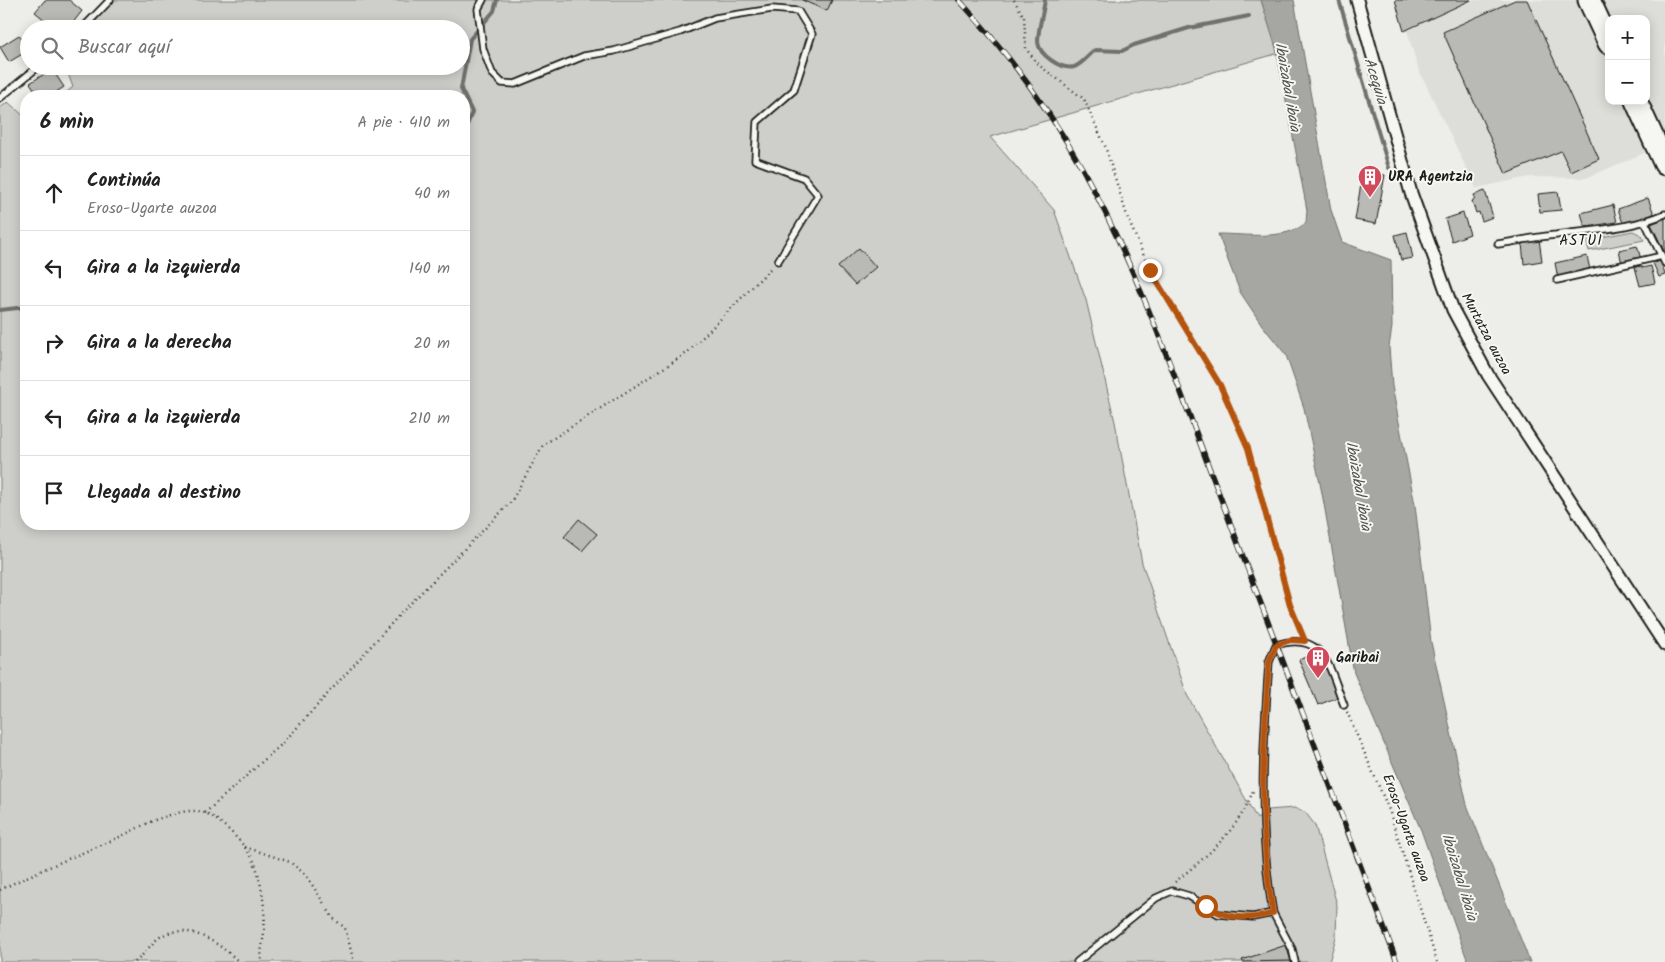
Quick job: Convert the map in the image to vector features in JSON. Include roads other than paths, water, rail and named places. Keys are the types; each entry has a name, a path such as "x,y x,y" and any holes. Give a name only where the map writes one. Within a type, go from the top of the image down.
{"highway":[{"path":"1589,0 1605,34"},
{"path":"1638,105 1665,164"}],"street":[{"name":"Murtatza auzoa","path":"1358,0 1411,193 1453,310 1488,375 1665,645"}],"lane":[{"path":"91,20 110,0"},
{"path":"482,0 478,10 482,48 492,73 502,83 515,84 584,56 614,51 670,35 715,18 772,9 798,12 812,34 800,76 794,90 757,122 754,160 804,178 818,195 778,261"},
{"path":"0,98 28,75"},
{"path":"1498,244 1645,222 1665,214"},
{"path":"1645,222 1665,263"},
{"path":"1556,280 1662,256"},
{"path":"1295,962 1292,949 1273,913 1263,836 1261,793 1269,662 1276,645 1291,640 1305,641 1315,646 1324,656 1344,705"},
{"path":"1077,962 1156,898 1172,891 1190,896 1218,914 1253,917 1273,913"}],"water":[{"name":"Ibaizabal ibaia","path":"1261,0 1294,0 1331,210 1342,242 1391,260 1392,327 1389,347 1392,386 1415,505 1431,642 1467,805 1530,962 1468,962 1421,830 1354,673 1322,493 1304,408 1286,355 1262,325 1240,292 1218,234 1276,234 1297,229 1306,223 1307,210 1276,48"}],"waterway":[{"path":"470,39 494,11 497,0"},
{"path":"1045,0 1039,32 1039,47 1052,61 1069,67 1079,64 1095,50 1122,51 1134,45 1189,28 1249,16"},
{"name":"Acequia","path":"1339,0 1389,168"},
{"path":"461,90 464,75"},
{"path":"470,108 472,112 470,117"},
{"path":"0,310 20,308"}],"railway":[{"path":"959,0 1010,59 1041,101 1082,168 1123,251 1177,381 1397,962"}],"place":[{"name":"URA Agentzia","path":"1370,198"},
{"name":"Garibai","path":"1318,679"}],"district":[{"name":"ASTUI","path":"1581,241"}]}
